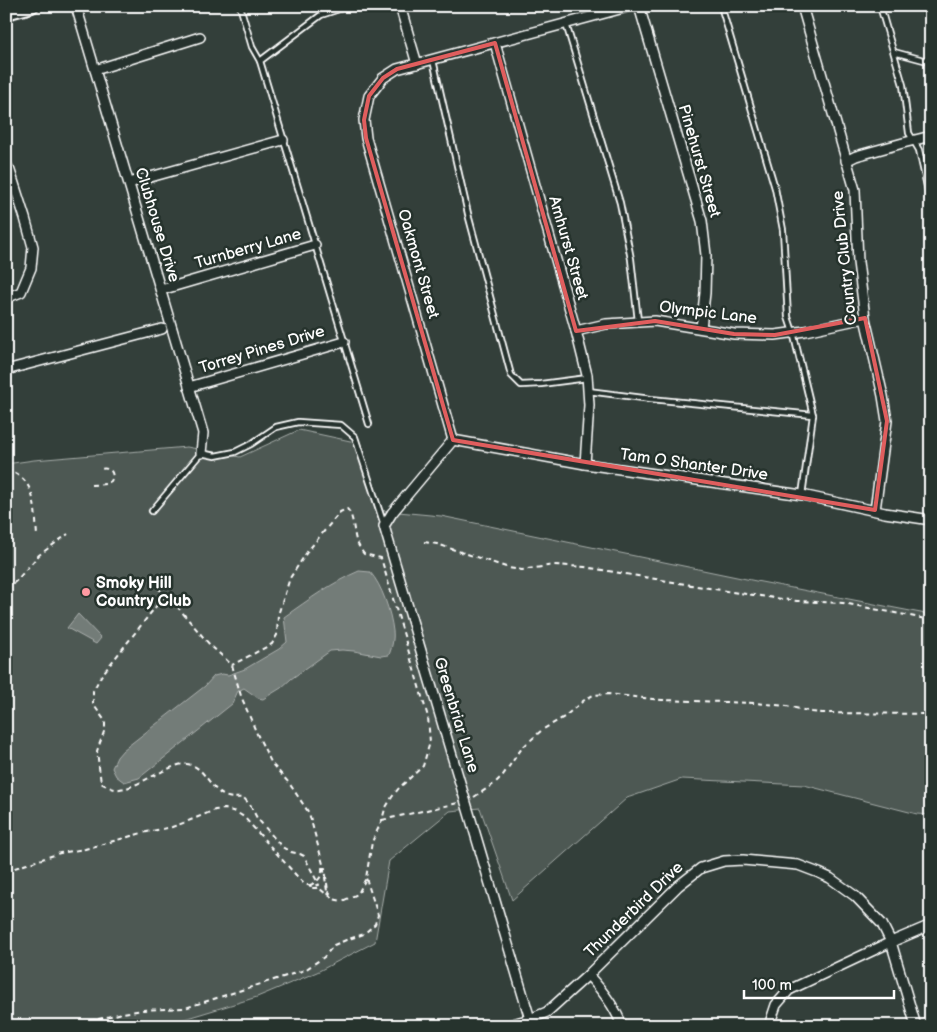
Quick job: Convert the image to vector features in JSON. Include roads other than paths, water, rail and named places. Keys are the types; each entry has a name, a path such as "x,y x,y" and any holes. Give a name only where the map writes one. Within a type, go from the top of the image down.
{"street":[{"path":"6,13 32,6"},
{"name":"Clubhouse Drive","path":"76,6 203,433 201,453"},
{"path":"400,6 417,64 631,6"},
{"name":"Pinehurst Street","path":"639,6 702,221 706,255 705,293 701,328"},
{"name":"Country Club Drive","path":"802,6 854,190 858,262 865,318 884,396 887,421 875,510"},
{"path":"95,70 200,37"},
{"name":"Amhurst Street","path":"494,43 576,331 587,378 589,405 585,464"},
{"name":"Oakmont Street","path":"417,64 397,69 383,78 369,96 364,120 366,138 453,440"},
{"path":"846,161 856,156 931,136"},
{"path":"129,183 283,140"},
{"path":"6,164 33,247 31,268 21,292 6,298"},
{"name":"Turnberry Lane","path":"160,290 314,245"},
{"name":"Olympic Lane","path":"576,331 606,324 655,320 734,334 775,335 865,318"},
{"path":"6,370 162,330"},
{"name":"Torrey Pines Drive","path":"189,388 344,342"},
{"path":"384,526 392,513 453,440"},
{"name":"Tam O Shanter Drive","path":"453,440 585,464 802,495 931,520"},
{"name":"Greenbriar Lane","path":"384,526 530,1019"},
{"name":"Thunderbird Drive","path":"506,1026 547,1012 588,975 678,886 701,868 724,861 744,860 798,865 824,875 855,896 882,924 891,942 916,1026"},
{"path":"769,1026 776,1005 790,990 931,925"},
{"path":"588,975 605,994 619,1017 622,1026"}],"lane":[{"path":"240,6 252,47 260,61 369,424"},
{"path":"260,61 321,15 348,6"},
{"path":"721,6 775,188 783,230 788,317 794,332 813,415 802,495"},
{"path":"880,6 903,85 909,133 919,150 931,205"},
{"path":"566,24 620,203 631,259 638,321"},
{"path":"894,52 931,62"},
{"path":"432,60 469,218 511,375 521,385 587,378"},
{"path":"588,391 651,400 813,415"},
{"path":"152,511 201,453 215,456 235,452 276,427 298,422 341,425 355,437 384,526"}],"place":[{"name":"Smoky Hill Country Club","path":"86,592"}]}
